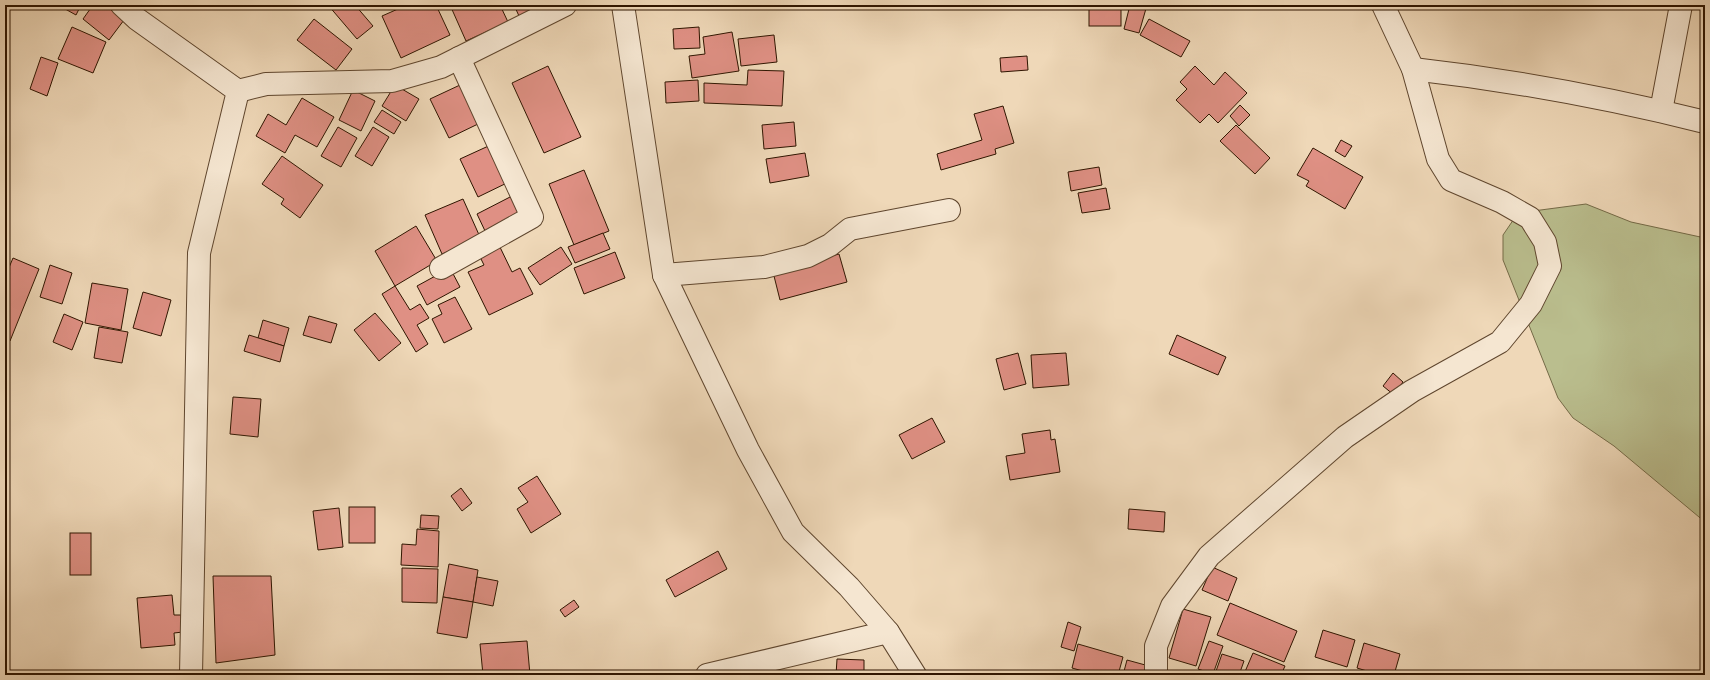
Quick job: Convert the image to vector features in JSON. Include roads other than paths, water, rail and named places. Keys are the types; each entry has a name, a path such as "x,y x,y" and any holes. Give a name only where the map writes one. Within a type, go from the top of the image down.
{"street":[{"path":"122,5 137,19 238,91 266,84 392,81 441,67 565,5"},
{"path":"623,5 664,275 748,450 793,532 849,587 888,632 916,675"},
{"path":"1156,675 1156,646 1172,606 1209,556 1344,437 1412,391 1500,342 1531,304 1550,266 1544,242 1530,218 1502,202 1452,180 1438,159 1413,69 1383,5"},
{"path":"1661,111 1681,5"},
{"path":"442,268 532,217 460,58"},
{"path":"1413,69 1476,76 1661,111 1705,122"},
{"path":"191,675 200,253 238,91"},
{"path":"664,275 764,267 808,256 830,245 850,229 949,210"},
{"path":"707,675 888,632"}]}
